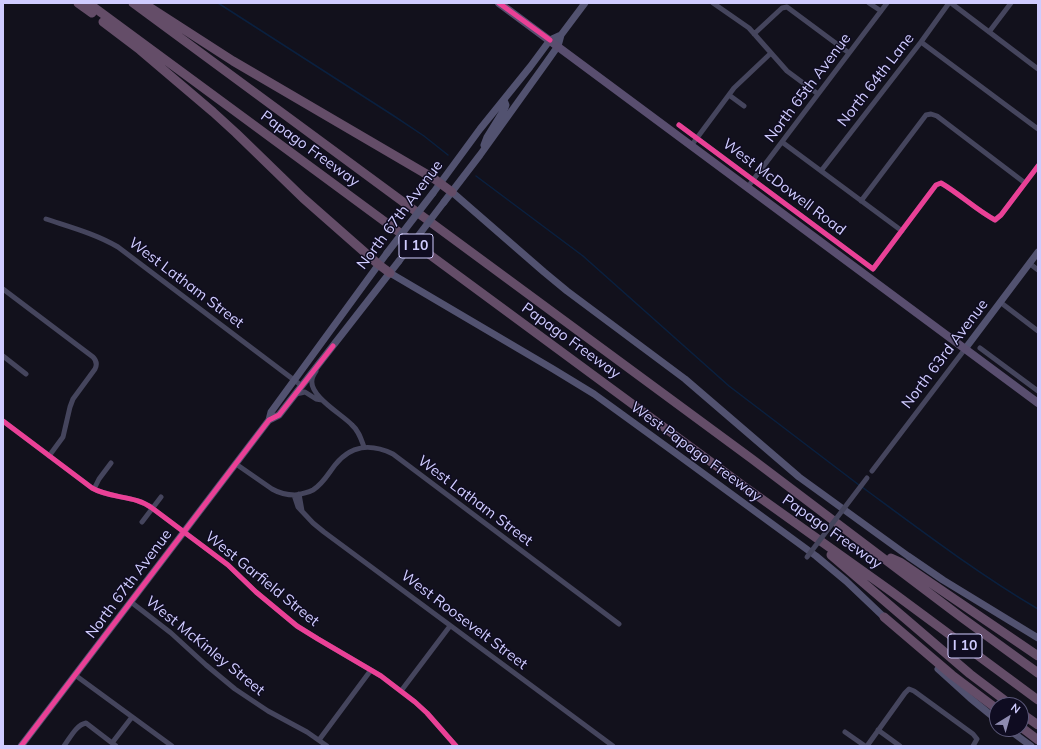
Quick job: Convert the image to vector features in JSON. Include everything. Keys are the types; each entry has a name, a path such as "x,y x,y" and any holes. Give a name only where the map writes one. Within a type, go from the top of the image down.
{"highway":[{"path":"78,3 140,50 213,112 303,198 390,273"},
{"name":"Papago Freeway","path":"88,3 782,514 892,592 1038,700"},
{"name":"Papago Freeway","path":"133,3 739,449 961,617 1038,673"},
{"path":"143,3 233,61 440,183 455,194"},
{"path":"782,514 970,674 1000,697"},
{"path":"873,550 900,562 1038,656"},
{"path":"884,617 952,675 989,703"},
{"path":"1029,719 1038,725"},
{"path":"1029,733 1038,740"}],"main road":[{"name":"West McDowell Road","path":"499,3 1038,403"},
{"name":"North 67th Avenue","path":"21,746 269,420 271,412 378,264 550,40 561,34 585,3"},
{"name":"North 67th Avenue","path":"269,420 279,415 400,261 444,202 455,194 463,177 558,46 561,34"},
{"path":"480,155 486,137 505,108 506,103 504,100"},
{"path":"455,194 555,281 685,379 805,481 943,580 1038,638"},
{"name":"North 63rd Avenue","path":"965,349 1038,252"},
{"name":"West Papago Freeway","path":"390,273 553,368 594,394 816,556 846,581 970,698 989,713"},
{"path":"1019,737 1031,746"}],"street":[{"path":"869,3 881,11"},
{"name":"North 65th Avenue","path":"748,188 887,3"},
{"path":"950,3 1038,69"},
{"name":"North 64th Lane","path":"821,171 950,3"},
{"path":"988,32 1011,3"},
{"path":"717,4 748,28 787,71 818,94"},
{"path":"754,34 782,8 787,7 849,53"},
{"path":"921,42 1038,129"},
{"path":"691,146 739,82 771,53"},
{"path":"729,95 744,106"},
{"path":"862,201 926,115 930,114 937,116 1026,183"},
{"name":"West McDowell Road","path":"679,125 873,269 902,231"},
{"path":"782,142 902,231 936,185 941,183 986,216 995,220 1001,215 1038,166"},
{"name":"West Latham Street","path":"46,220 95,235 118,247 302,386"},
{"path":"1030,263 1038,270"},
{"path":"3,290 93,357 97,363 95,369 71,401 63,438 49,456"},
{"path":"1000,302 1038,331"},
{"path":"980,348 1038,391"},
{"name":"North 63rd Avenue","path":"872,471 965,349"},
{"path":"3,356 26,374"},
{"path":"236,464 272,489 280,493 297,495 308,493 317,487 324,481 342,458 351,451 364,447 360,435 352,424 322,400 314,388 312,380 321,362"},
{"path":"296,394 305,392 316,399 322,400"},
{"name":"West Garfield Street","path":"3,421 94,489 102,493 142,502 152,508 228,565 256,592 297,626 372,670 401,691 427,713 456,746"},
{"name":"West Latham Street","path":"364,447 377,448 393,454 619,624"},
{"path":"94,489 99,479 111,463"},
{"path":"807,557 867,478"},
{"name":"West Roosevelt Street","path":"297,495 298,507 324,532 613,746"},
{"path":"142,522 161,497"},
{"name":"West McKinley Street","path":"131,602 171,633 206,666 239,692 327,746"},
{"path":"401,691 450,626"},
{"path":"318,740 372,670"},
{"path":"75,675 172,746"},
{"path":"845,732 866,746 909,689 914,691 973,734 977,739 973,746"},
{"path":"64,746 78,727 81,724 86,723 114,745 132,717"},
{"path":"878,730 900,746"}],"waterway":[{"path":"218,3 394,116 424,136 448,155"},
{"path":"476,176 583,256 729,386 859,485"},
{"path":"862,487 971,566 1038,609"}],"cycle path":[{"path":"499,3 550,40"},
{"path":"679,125 873,269 936,185 941,183 981,212 995,220 1001,215 1038,166"},
{"path":"21,746 269,420 279,415 333,346"},
{"path":"3,421 92,488 107,494 138,501 152,508 228,565 256,592 297,626 381,676 415,702 427,713 456,746"}]}
